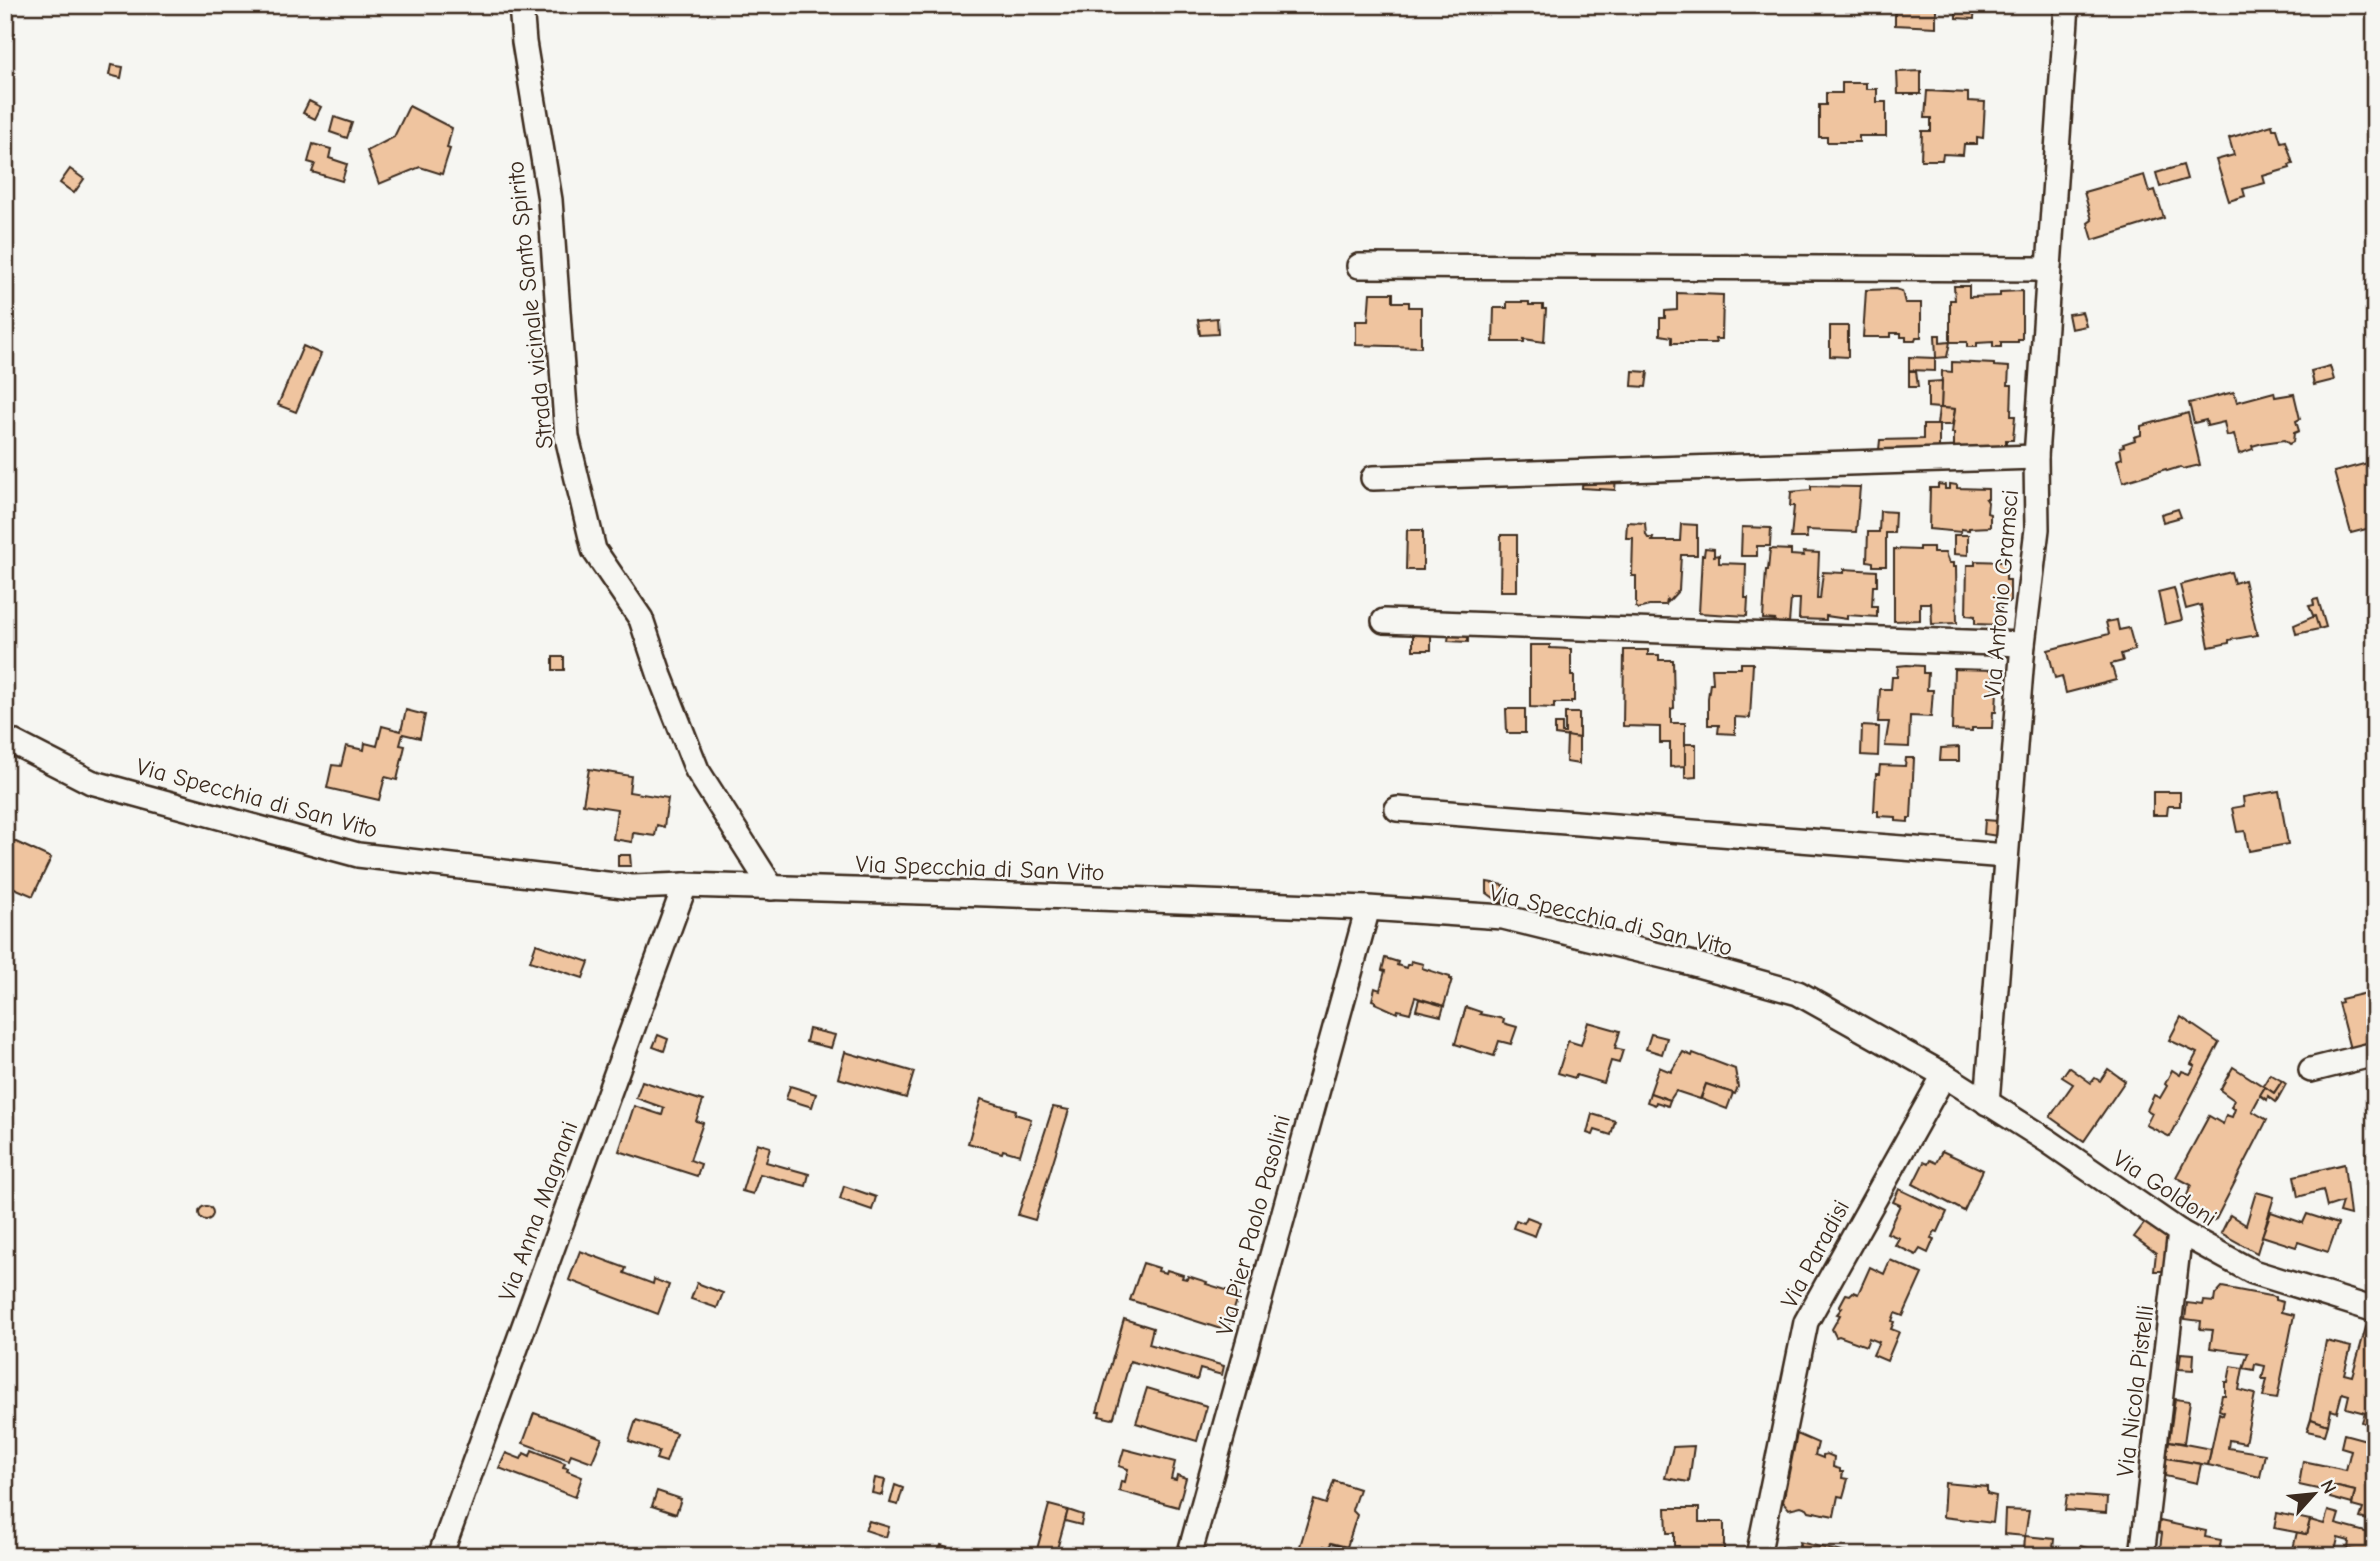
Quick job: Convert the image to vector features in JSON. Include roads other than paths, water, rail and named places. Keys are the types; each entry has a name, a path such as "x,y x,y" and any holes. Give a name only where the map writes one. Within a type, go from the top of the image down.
{"street":[{"name":"Strada vicinale Santo Spirito","path":"520,5 550,200 567,438 594,550 641,619 660,677 697,770 772,888"},
{"name":"Via Antonio Gramsci","path":"1987,1103 2023,644 2037,529 2036,457 2067,5"},
{"path":"1359,267 2048,269"},
{"path":"1373,478 2036,457"},
{"path":"1384,621 2023,644"},
{"name":"Via Specchia di San Vito","path":"5,738 91,782 358,855 632,887 685,885 1368,908 1503,917 1683,961 1798,993 1944,1075"},
{"path":"1397,809 2007,856"},
{"name":"Via Anna Magnani","path":"440,1556 685,885"},
{"name":"Via Pier Paolo Pasolini","path":"1189,1556 1368,908"},
{"path":"2311,1070 2375,1054"},
{"name":"Via Goldoni","path":"1944,1075 2048,1141 2180,1232 2253,1272 2375,1310"},
{"name":"Via Paradisi","path":"1758,1556 1805,1322 1944,1075"},
{"name":"Via Nicola Pistelli","path":"2142,1556 2180,1232"}]}
